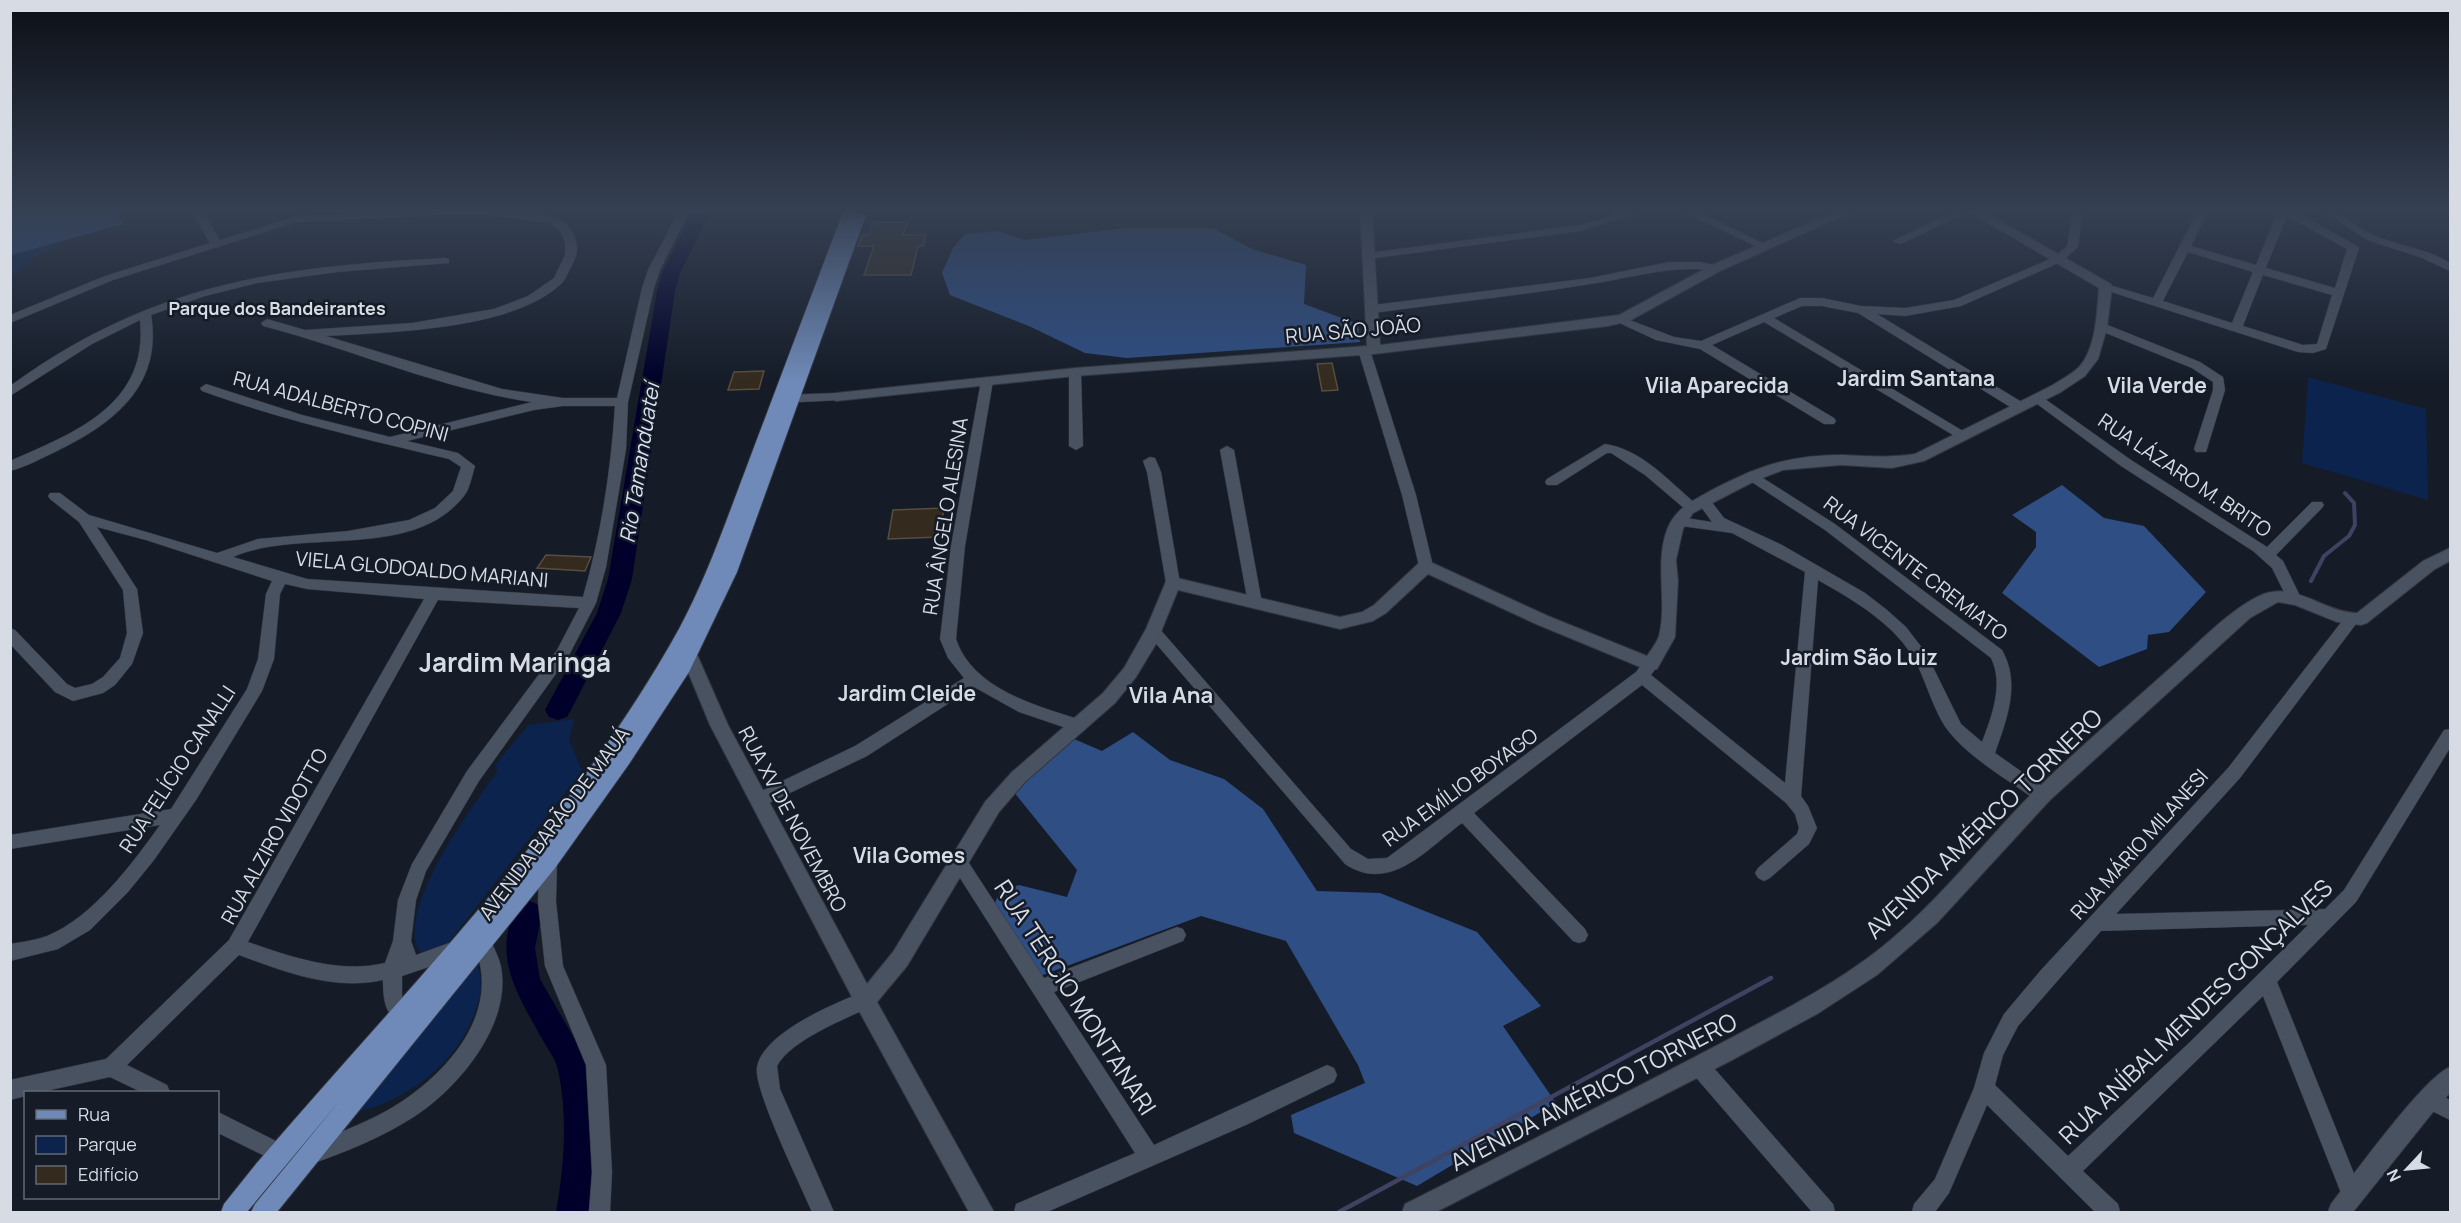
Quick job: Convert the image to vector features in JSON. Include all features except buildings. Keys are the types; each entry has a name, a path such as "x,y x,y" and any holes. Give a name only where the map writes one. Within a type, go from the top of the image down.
{"main road":[{"name":"AVENIDA BARÃO DE MAUÁ","path":"263,1212 548,862 623,759 689,655 729,572 831,267"},
{"name":"AVENIDA BARÃO DE MAUÁ","path":"232,1212 457,948 607,759 686,634 787,404 839,267"}],"street":[{"path":"10,320 110,278 143,267"},
{"path":"10,393 37,372 109,330 204,293 273,277 315,270 357,267"},
{"path":"306,333 430,324 481,317 505,310 533,297 561,276 565,267"},
{"path":"401,1014 393,1001 401,967 407,900 418,869 473,776 542,686 589,603 599,567 619,449 622,402 648,288 656,267"},
{"path":"1369,267 1373,309 1369,350 1412,505 1426,566"},
{"path":"1373,309 1594,280 1656,267"},
{"path":"1710,267 1716,268"},
{"path":"1618,320 1660,337 1692,345 1703,345 1800,302 1822,302 1861,310 1905,312 1943,307 1987,291 2041,267"},
{"path":"2073,267 2106,287 2302,349 2322,346 2347,267"},
{"path":"2156,303 2175,267"},
{"path":"2254,267 2339,293"},
{"name":"RUA SÃO JOÃO","path":"787,404 1075,372 1369,350 1561,329 1618,320 1716,268"},
{"path":"2236,328 2261,269"},
{"path":"1646,670 1667,637 1670,581 1668,560 1672,537 1679,522 1697,504 1752,476 1781,465 1810,461 1908,461 1963,437 2038,398 2077,375 2087,366 2093,355 2100,326 2106,287"},
{"path":"1861,310 2020,407"},
{"path":"10,467 87,428 115,409 131,392 139,375 145,349 148,329 145,315"},
{"path":"1766,318 1963,437"},
{"path":"267,323 306,333 483,389 519,397 563,402 622,402"},
{"path":"2100,326 2196,365 2219,380 2219,390 2201,449"},
{"path":"1703,345 1829,421"},
{"path":"1075,372 1076,446"},
{"name":"RUA ÂNGELO ALESINA","path":"987,381 958,546 949,631 953,654 974,680 997,694 1025,708 1077,726"},
{"name":"RUA ADALBERTO COPINI","path":"206,388 246,403 308,421 453,456 468,466 462,486 442,511 427,520 380,532 260,543 237,549 219,558"},
{"name":"RUA LÁZARO M. BRITO","path":"2038,398 2126,463 2241,535 2268,555 2278,566 2294,598"},
{"path":"390,440 534,406 563,402"},
{"path":"1552,482 1605,448 1612,448 1719,520 1777,549 1860,597 1901,631 1930,674 1955,728 1986,755 2043,796"},
{"path":"1227,450 1255,603"},
{"path":"823,1212 770,1090 766,1076 768,1064 778,1048 863,1001 876,989 900,959 1004,791 1023,771 1111,696 1154,632 1173,583 1154,472 1150,461"},
{"name":"RUA VICENTE CREMIATO","path":"1752,476 1830,527 1997,654 2006,669 2001,714 1986,755"},
{"path":"10,634 61,688 73,694 97,689 109,681 127,660 135,633 130,589 84,519 55,496"},
{"path":"2268,555 2317,505"},
{"name":"VIELA GLODOALDO MARIANI","path":"84,519 308,584 589,603"},
{"path":"1679,522 1736,530"},
{"name":"RUA MÁRIO MILANESI","path":"1922,1212 1942,1186 1984,1088 1994,1053 2011,1020 2254,749 2350,620 2361,619 2429,565 2451,554"},
{"path":"1173,583 1327,622 1340,623 1357,620 1380,609 1426,566"},
{"path":"1426,566 1646,670 1792,798 1802,811 1808,828 1803,839 1764,873"},
{"path":"1792,798 1812,570"},
{"name":"RUA FELÍCIO CANALLI","path":"10,953 51,943 84,924 122,887 176,815 254,691 266,658 271,605 281,578"},
{"name":"RUA ALZIRO VIDOTTO","path":"111,1068 236,946 434,594"},
{"name":"AVENIDA AMÉRICO TORNERO","path":"1413,1212 1699,1066 1830,996 1887,956 1943,904 2043,796 2243,615 2273,597 2294,598 2350,620"},
{"name":"RUA EMÍLIO BOYAGO","path":"1154,632 1345,854 1358,864 1376,869 1393,864 1646,670"},
{"name":"RUA XV DE NOVEMBRO","path":"689,655 709,708 863,1001 982,1212"},
{"path":"759,800 861,751 974,680"},
{"name":"RUA ANÍBAL MENDES GONÇALVES","path":"2068,1170 2267,981 2350,896 2451,735"},
{"path":"1462,813 1579,936"},
{"path":"10,842 176,815"},
{"path":"548,862 547,902 554,966 589,1046 597,1072 602,1172 600,1212"},
{"name":"RUA TÉRCIO MONTANARI","path":"959,862 1150,1158"},
{"path":"2097,923 2200,918 2327,917"},
{"path":"1041,988 1177,935"},
{"path":"236,946 303,969 341,976 371,975 423,963 476,942 482,943 491,961 493,994 488,1017 475,1041 445,1080 409,1109 375,1129 308,1156"},
{"path":"2267,981 2345,1204"},
{"path":"1699,1066 1825,1212"},
{"path":"10,1090 111,1068 158,1091"},
{"path":"1024,1212 1241,1117 1327,1075"},
{"path":"2345,1204 2429,1099 2451,1078"},
{"path":"1984,1088 2110,1212"},
{"path":"2429,1099 2451,1110"},
{"path":"219,1123 281,1154"}],"green space":[{"path":"11,267 23,267 11,277"},
{"path":"2308,377 2426,409 2428,500 2302,463"},
{"path":"574,719 569,739 582,771 441,952 422,955 415,938 417,915 425,889 454,834 497,772 496,764 528,725"},
{"path":"477,963 481,986 477,1006 467,1030 445,1062 426,1079 403,1094 372,1108 352,1111"}],"shaded area":[{"path":"945,267 1306,267 1304,304 1358,324 1360,342 1127,358 1085,353 1031,327 950,295 942,273"},
{"path":"2062,485 2104,518 2144,526 2206,592 2169,632 2148,635 2147,649 2099,667 2002,593 2036,547 2036,532 2012,515"},
{"path":"1133,732 1170,760 1224,779 1263,809 1317,891 1380,893 1477,932 1541,1006 1503,1026 1556,1103 1417,1186 1294,1133 1291,1115 1365,1083 1358,1065 1286,941 1201,916 1040,976 992,910 1000,891 1019,885 1067,897 1077,870 1013,791 1074,739 1102,751"}],"waterway":[{"name":"Rio Tamanduateí","path":"558,710 609,613 620,579 666,291 674,267"},
{"path":"2311,581 2324,556 2349,536 2355,525 2354,503 2345,493"},
{"name":"Rio Tamanduateí","path":"527,913 520,948 526,982 573,1064 580,1113 577,1188 573,1212"},
{"path":"1339,1212 1771,978"}],"district":[{"name":"Parque dos Bandeirantes","path":"277,308"},
{"name":"Jardim Santana","path":"1916,378"},
{"name":"Vila Aparecida","path":"1717,385"},
{"name":"Vila Verde","path":"2157,385"},
{"name":"Jardim São Luiz","path":"1859,657"},
{"name":"Jardim Maringá","path":"515,662"},
{"name":"Jardim Cleide","path":"907,693"},
{"name":"Vila Ana","path":"1171,695"},
{"name":"Vila Gomes","path":"909,855"}]}
